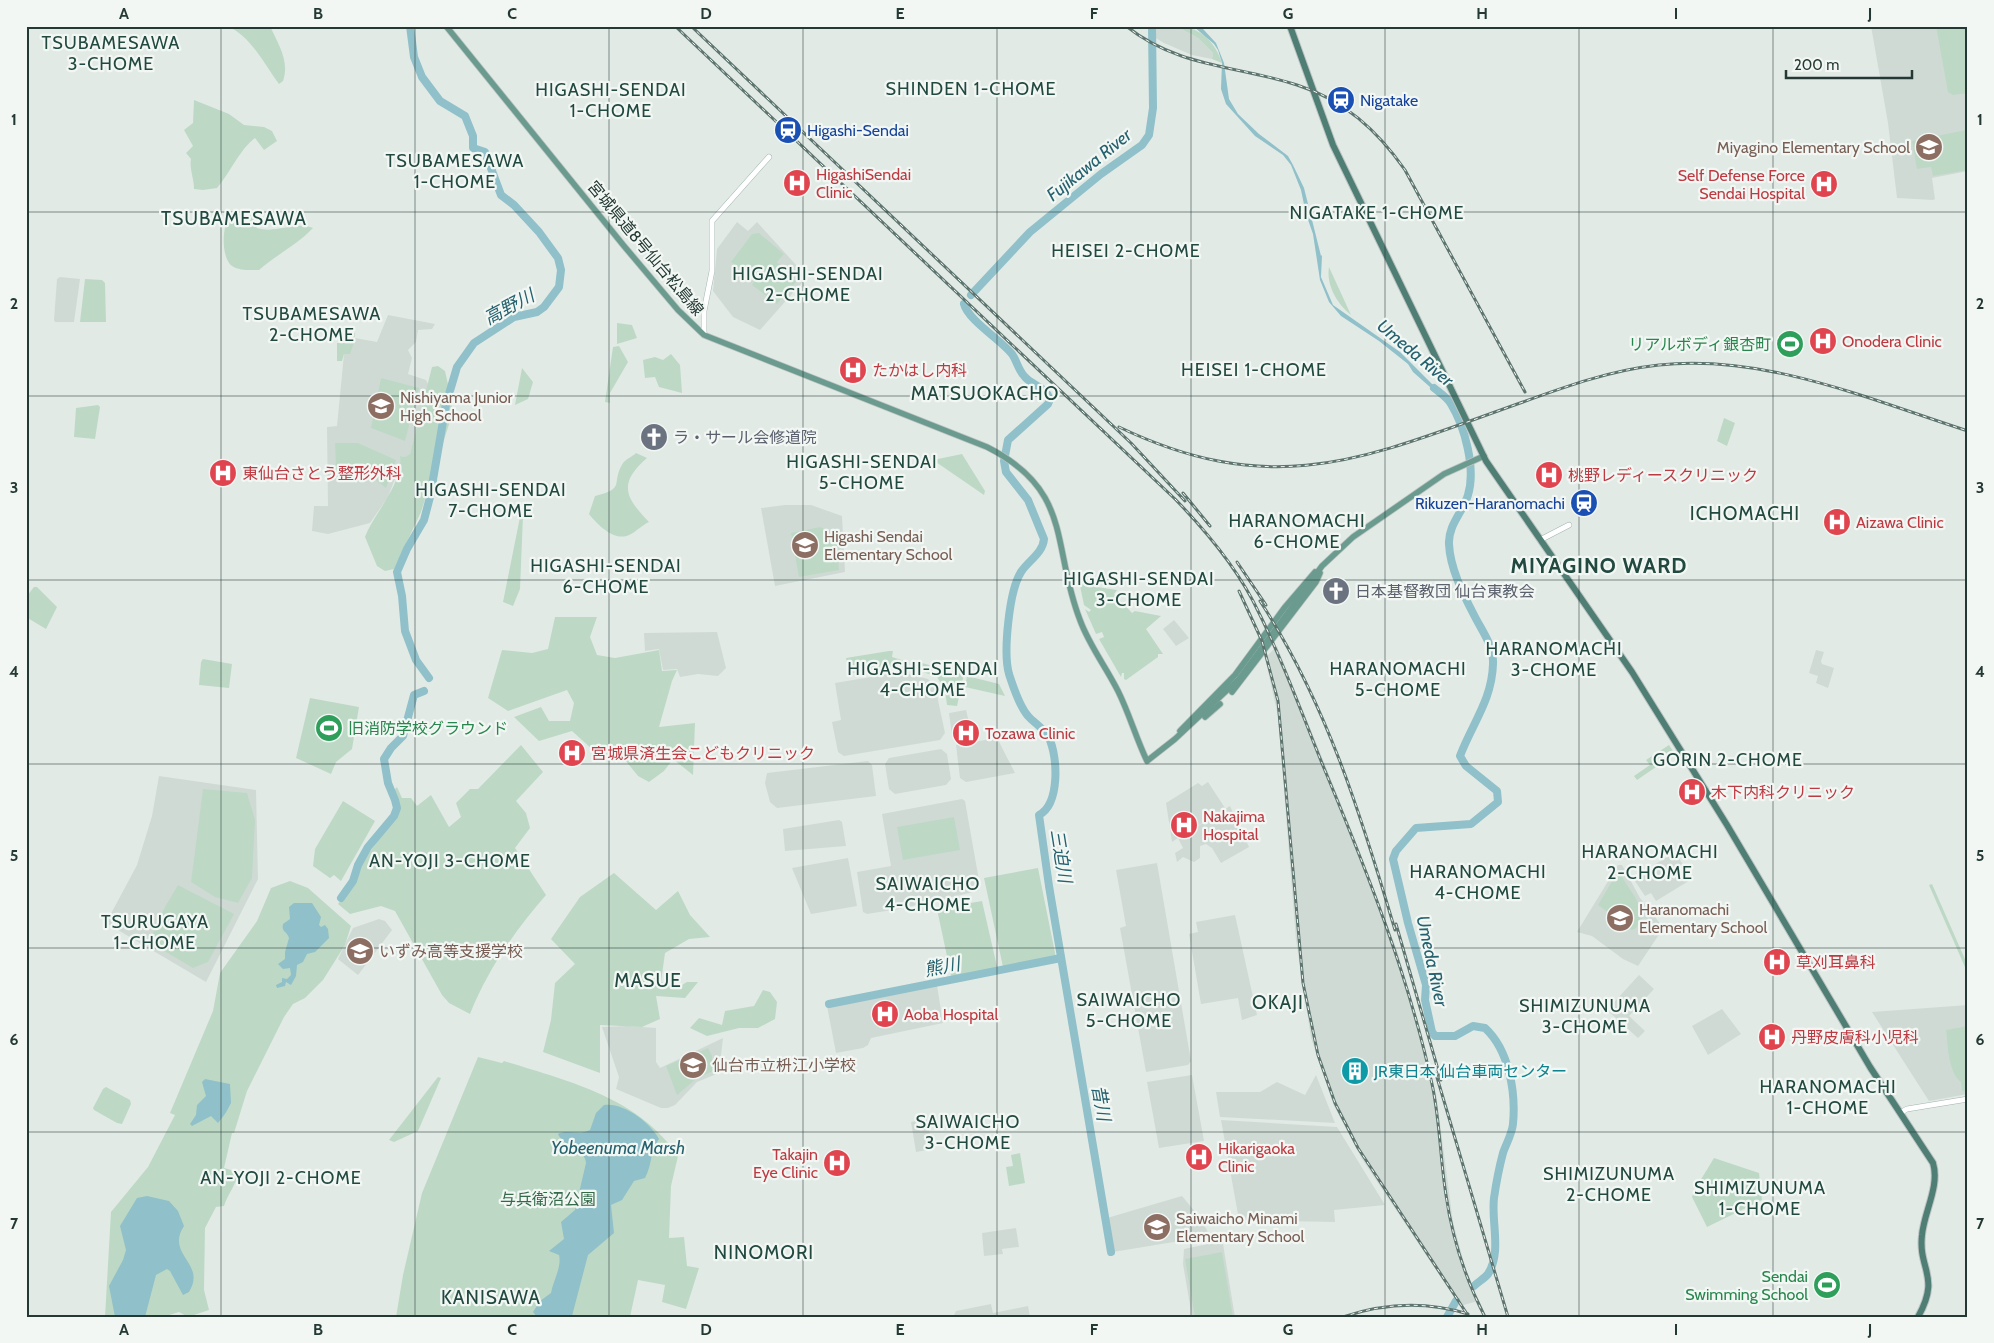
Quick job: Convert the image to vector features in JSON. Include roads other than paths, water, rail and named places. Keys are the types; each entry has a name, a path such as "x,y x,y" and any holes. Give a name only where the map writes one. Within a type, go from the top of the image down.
{"highway":[{"path":"1290,26 1337,154 1484,456 1641,686 1900,1113 1930,1157 1934,1169 1921,1240 1929,1289 1918,1317"}],"main road":[{"name":"宮城県道8号仙台松島線","path":"446,26 624,246 678,310 704,334 1000,454 1034,483 1051,506 1058,524 1080,620 1119,693 1147,761 1175,739 1239,679 1322,566 1353,537 1444,474 1484,456"},
{"path":"704,334 704,311 712,272 712,221 769,157"},
{"path":"1540,540 1565,527"},
{"path":"1206,717 1242,681 1316,582 1322,566"},
{"path":"1900,1113 1908,1109 1968,1099"}],"water":[{"path":"1193,26 1203,29 1216,43 1224,63 1229,99 1238,114 1259,134 1288,156 1293,165 1304,188 1322,255 1321,277 1333,305 1400,352 1442,394 1430,387 1413,372 1408,364 1379,341 1341,316 1329,302 1320,280 1313,234 1301,190 1291,165 1283,155 1255,136 1226,104 1221,89 1222,63 1218,50 1214,44"},
{"path":"294,903 312,903 321,917 319,925 321,927 325,925 328,929 329,938 315,952 307,954 303,962 297,965 296,976 291,985 286,982 285,986 277,988 276,985 282,982 282,978 287,979 291,975 290,968 283,969 278,964 285,959 289,938 283,929 283,924 290,919 289,907"},
{"path":"205,1079 230,1084 231,1103 218,1123 211,1116 192,1126 190,1124 196,1115 197,1105 206,1096 202,1082"},
{"name":"Yobeenuma Marsh","path":"604,1105 619,1107 635,1114 649,1126 659,1139 645,1178 634,1181 622,1200 611,1205 614,1233 588,1255 572,1316 537,1317 533,1312 540,1301 551,1293 560,1260 559,1255 549,1251 564,1239 561,1222 575,1210 586,1163 582,1154 564,1142 558,1134 590,1130 596,1113"},
{"path":"147,1196 169,1201 178,1211 184,1226 179,1236 179,1244 193,1274 193,1282 189,1292 183,1295 170,1271 167,1269 156,1275 145,1317 115,1317 109,1286 123,1260 126,1250 120,1226 137,1198"}],"waterway":[{"name":"高野川","path":"410,26 414,57 422,77 440,101 465,116 473,136 473,148 485,152 501,195 514,205 539,232 558,258 561,270 559,287 544,307 537,312 514,317 474,343 457,367 446,404 430,497 424,520 407,549 397,572 402,596 405,631 416,660 429,678"},
{"name":"Fujikawa River","path":"971,295 1030,232 1101,174 1142,145 1149,135 1153,108 1152,26"},
{"name":"Fujikawa River","path":"964,304 972,317 1007,348 1025,377 1046,392 1050,399 1048,404 1008,440 1004,461 1006,472 1028,500 1044,539 1041,549 1021,572 1013,593 1008,622 1007,664 1012,684 1022,707 1049,738 1054,756 1054,791 1051,801 1039,815 1049,886 1111,1252"},
{"name":"Umeda River","path":"1434,388 1451,404 1461,424 1468,448 1471,473 1470,485 1466,501 1453,525 1449,537 1450,553 1458,581 1487,639 1493,657 1489,689 1481,712 1460,756 1466,766 1497,791 1498,802 1471,824 1416,828 1396,851 1393,859 1408,923 1426,985 1425,1000 1432,1032 1435,1036 1455,1036 1473,1026 1485,1028 1500,1048 1512,1085 1513,1124 1503,1153 1493,1207 1494,1256 1488,1274 1474,1286"},
{"name":"高野川","path":"341,898 353,881 358,865 368,847 394,816 397,808 388,783 384,759 391,748 403,736 414,695 424,691"},
{"name":"熊川","path":"829,1004 1061,958"},
{"name":"Umeda River","path":"1447,1317 1456,1301"}],"railway":[{"path":"675,26 1175,499 1211,539 1242,582 1259,613 1286,673 1357,849 1386,926 1412,1004 1432,1084 1437,1112 1444,1181 1452,1226 1465,1272 1485,1317"},
{"path":"691,26 1131,443 1185,501"},
{"path":"1126,26 1146,40 1187,58 1274,78 1314,91 1344,108 1371,129 1405,170 1525,392"},
{"path":"1119,427 1176,450 1228,463 1276,467 1323,463 1370,454 1418,439 1590,379 1641,367 1699,363 1738,366 1816,382 1968,431"},
{"path":"1183,493 1210,526"},
{"path":"1237,562 1266,605"},
{"path":"1239,591 1262,641 1278,701 1303,983 1318,1055 1335,1103 1358,1148 1469,1317"},
{"path":"1260,601 1304,679 1340,760 1369,844 1395,930"},
{"path":"1396,924 1441,1080"},
{"path":"1436,1074 1508,1317"},
{"path":"1343,1317 1358,1312 1405,1305 1437,1307 1468,1314"}],"place":[{"name":"Nigatake","path":"1341,100"},
{"name":"Higashi-Sendai","path":"788,130"},
{"name":"Miyagino Elementary School","path":"1929,147"},
{"name":"HigashiSendai Clinic","path":"797,183"},
{"name":"Self Defense Force Sendai Hospital","path":"1824,184"},
{"name":"Onodera Clinic","path":"1823,341"},
{"name":"リアルボディ銀杏町","path":"1790,344"},
{"name":"たかはし内科","path":"853,370"},
{"name":"Nishiyama Junior High School","path":"381,406"},
{"name":"ラ・サール会修道院","path":"654,437"},
{"name":"東仙台さとう整形外科","path":"223,473"},
{"name":"桃野レディースクリニック","path":"1549,475"},
{"name":"Rikuzen-Haranomachi","path":"1584,503"},
{"name":"Aizawa Clinic","path":"1837,522"},
{"name":"Higashi Sendai Elementary School","path":"805,545"},
{"name":"日本基督教団 仙台東教会","path":"1336,591"},
{"name":"旧消防学校グラウンド","path":"329,728"},
{"name":"Tozawa Clinic","path":"966,733"},
{"name":"宮城県済生会こどもクリニック","path":"572,753"},
{"name":"木下内科クリニック","path":"1692,792"},
{"name":"Nakajima Hospital","path":"1184,825"},
{"name":"Haranomachi Elementary School","path":"1620,918"},
{"name":"いずみ高等支援学校","path":"360,951"},
{"name":"草刈耳鼻科","path":"1777,962"},
{"name":"Aoba Hospital","path":"885,1014"},
{"name":"丹野皮膚科小児科","path":"1772,1037"},
{"name":"仙台市立枡江小学校","path":"693,1065"},
{"name":"JR東日本 仙台車両センター","path":"1355,1071"},
{"name":"Hikarigaoka Clinic","path":"1199,1157"},
{"name":"Takajin Eye Clinic","path":"837,1163"},
{"name":"Saiwaicho Minami Elementary School","path":"1157,1227"},
{"name":"Sendai Swimming School","path":"1827,1285"}],"district":[{"name":"TSUBAMESAWA 3-CHOME","path":"111,53"},
{"name":"SHINDEN 1-CHOME","path":"971,89"},
{"name":"HIGASHI-SENDAI 1-CHOME","path":"611,100"},
{"name":"TSUBAMESAWA 1-CHOME","path":"455,171"},
{"name":"NIGATAKE 1-CHOME","path":"1377,213"},
{"name":"TSUBAMESAWA","path":"234,218"},
{"name":"HEISEI 2-CHOME","path":"1126,251"},
{"name":"HIGASHI-SENDAI 2-CHOME","path":"808,284"},
{"name":"TSUBAMESAWA 2-CHOME","path":"312,324"},
{"name":"HEISEI 1-CHOME","path":"1254,370"},
{"name":"MATSUOKACHO","path":"985,393"},
{"name":"HIGASHI-SENDAI 5-CHOME","path":"862,472"},
{"name":"HIGASHI-SENDAI 7-CHOME","path":"491,500"},
{"name":"ICHOMACHI","path":"1745,513"},
{"name":"HARANOMACHI 6-CHOME","path":"1297,531"},
{"name":"MIYAGINO WARD","path":"1599,566"},
{"name":"HIGASHI-SENDAI 6-CHOME","path":"606,576"},
{"name":"HIGASHI-SENDAI 3-CHOME","path":"1139,589"},
{"name":"HARANOMACHI 3-CHOME","path":"1554,660"},
{"name":"HIGASHI-SENDAI 4-CHOME","path":"923,680"},
{"name":"HARANOMACHI 5-CHOME","path":"1398,680"},
{"name":"GORIN 2-CHOME","path":"1728,760"},
{"name":"AN-YOJI 3-CHOME","path":"450,861"},
{"name":"HARANOMACHI 2-CHOME","path":"1650,862"},
{"name":"HARANOMACHI 4-CHOME","path":"1478,882"},
{"name":"SAIWAICHO 4-CHOME","path":"928,894"},
{"name":"TSURUGAYA 1-CHOME","path":"155,932"},
{"name":"MASUE","path":"648,980"},
{"name":"OKAJI","path":"1278,1002"},
{"name":"SAIWAICHO 5-CHOME","path":"1129,1010"},
{"name":"SHIMIZUNUMA 3-CHOME","path":"1585,1016"},
{"name":"HARANOMACHI 1-CHOME","path":"1828,1097"},
{"name":"SAIWAICHO 3-CHOME","path":"968,1132"},
{"name":"AN-YOJI 2-CHOME","path":"281,1178"},
{"name":"SHIMIZUNUMA 2-CHOME","path":"1609,1184"},
{"name":"SHIMIZUNUMA 1-CHOME","path":"1760,1198"},
{"name":"NINOMORI","path":"764,1252"},
{"name":"KANISAWA","path":"491,1297"}],"water label":[{"name":"三迫川","path":"1061,856"},
{"name":"昔川","path":"1101,1103"}],"park label":[{"name":"与兵衛沼公園","path":"548,1199"}]}
